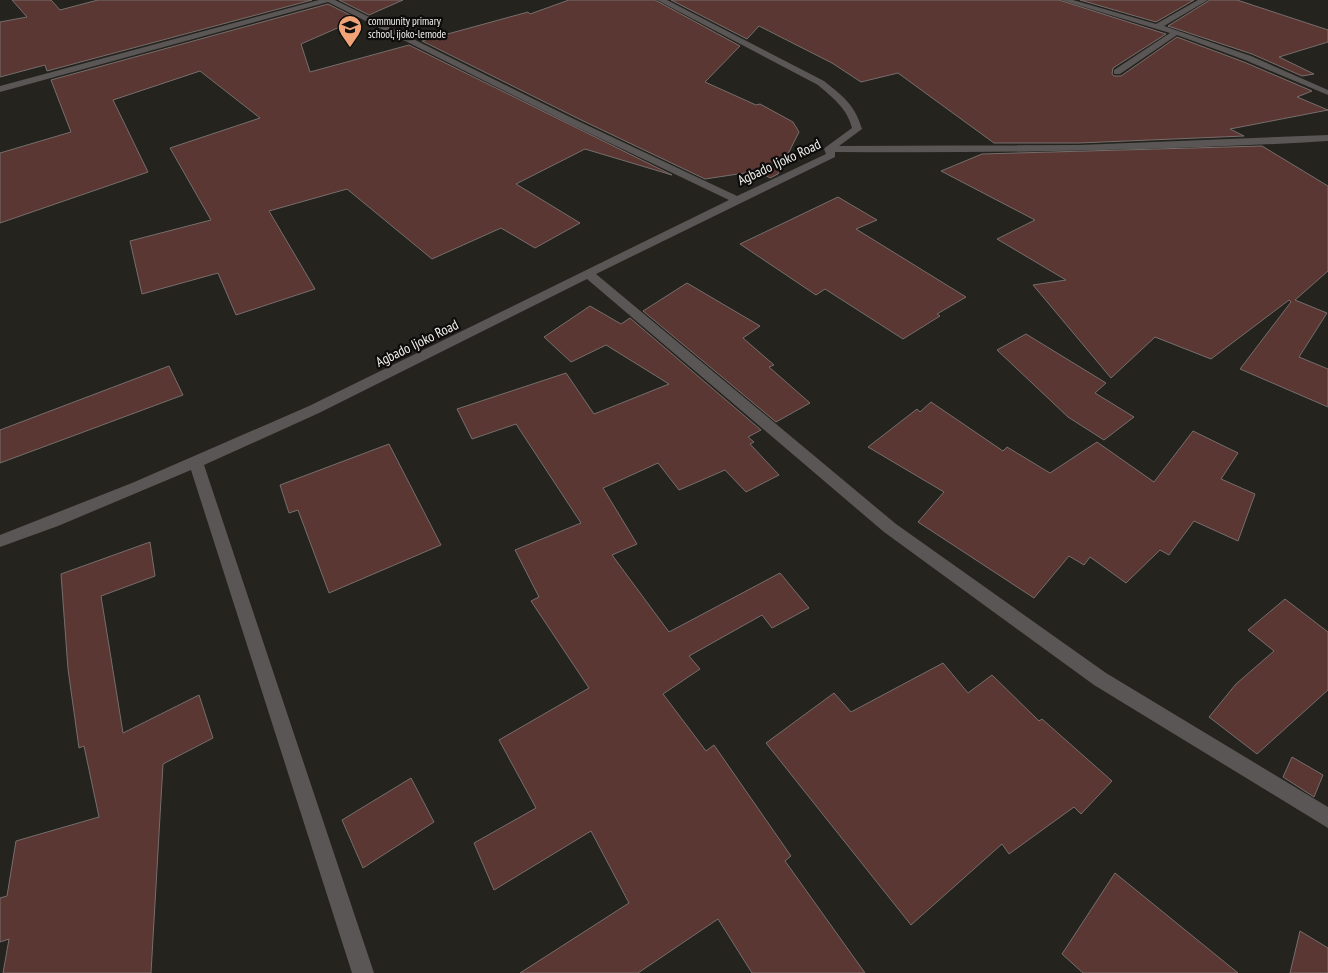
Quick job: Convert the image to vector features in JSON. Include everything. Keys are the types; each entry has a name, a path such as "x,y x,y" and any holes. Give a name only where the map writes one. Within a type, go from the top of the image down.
{"street":[{"path":"0,89 328,0 438,56 455,62 574,122 736,199"},
{"path":"661,0 794,67 821,83 838,97 853,114 857,129 830,149"},
{"path":"1065,0 1176,32 1248,58 1327,93"},
{"path":"1156,27 1204,0"},
{"path":"1117,72 1176,32"},
{"path":"830,149 962,150 1241,143 1328,138"},
{"name":"Agbado Ijoko Road","path":"0,541 196,463 328,404 736,199 832,155 830,149"},
{"path":"588,274 890,528 1100,679 1328,818"},
{"path":"196,463 363,973"}],"building":[{"path":"12,0 51,0 60,10 98,0 312,0 47,71 45,65 0,77 0,22 27,17"},
{"path":"339,0 403,0 369,15"},
{"path":"569,0 655,0 740,46 705,82 756,105 760,104 793,122 799,132 778,174 770,178 758,171 705,179 422,41 528,12 530,14"},
{"path":"671,0 1059,0 1166,34 1113,68 1112,74 1114,76 1121,76 1177,37 1244,62 1312,91 1297,97 1328,110 1230,129 1244,136 1079,143 994,143 898,73 861,82 832,63 759,26 747,39"},
{"path":"1080,0 1194,0 1156,22"},
{"path":"1210,0 1237,0 1328,30 1328,42 1279,57 1314,74 1302,76 1252,54 1168,26"},
{"path":"328,4 358,19 301,44 310,72 409,45 672,175 585,149 516,184 580,223 535,248 501,228 432,259 347,189 269,211 315,289 236,315 218,273 142,294 130,241 211,220 170,148 260,118 200,71 113,100 148,172 0,223 0,153 71,132 51,80"},
{"path":"1262,146 1328,186 1328,271 1295,300 1327,313 1299,357 1328,369 1328,407 1240,369 1291,302 1289,300 1211,359 1155,337 1111,378 1033,285 1066,280 997,239 1035,220 941,171 982,154"},
{"path":"838,197 877,220 856,229 966,297 937,314 940,316 903,339 825,289 816,295 740,244"},
{"path":"687,283 760,326 743,338 774,365 769,367 810,403 776,422 643,311"},
{"path":"590,306 621,324 630,318 761,430 748,437 754,442 750,444 779,475 746,492 725,470 679,490 658,463 603,488 637,544 612,555 669,632 780,573 809,608 772,628 762,615 689,656 700,669 663,694 706,751 714,745 791,856 785,861 865,973 752,973 718,919 638,973 520,973 629,903 591,831 494,890 474,843 536,808 499,740 589,688 531,601 539,597 515,550 581,523 516,424 472,439 457,409 566,373 594,414 669,384 606,345 571,362 544,337"},
{"path":"1026,334 1106,383 1095,393 1134,417 1104,440 1068,417 997,350"},
{"path":"169,366 183,395 0,463 0,430"},
{"path":"931,402 1003,451 1007,447 1050,473 1097,442 1154,482 1193,431 1238,453 1221,479 1255,494 1238,541 1194,521 1169,555 1160,550 1126,583 1090,557 1084,565 1069,556 1034,598 918,522 944,492 868,447 917,409 920,412"},
{"path":"389,444 441,545 329,593 298,510 289,513 280,485"},
{"path":"150,542 155,576 101,596 123,733 199,695 213,738 163,764 151,973 3,973 9,939 0,942 0,898 7,896 16,841 99,817 84,746 79,748 68,669 61,574"},
{"path":"1285,599 1328,632 1328,690 1257,754 1209,717 1236,684 1274,651 1248,630"},
{"path":"943,663 968,693 992,675 1039,721 1042,719 1112,781 1081,814 1074,807 1009,854 1002,844 911,925 766,743 834,693 851,712"},
{"path":"1292,757 1323,775 1314,797 1283,777"},
{"path":"411,778 434,822 363,868 342,820"},
{"path":"1115,873 1238,973 1083,973 1062,954"},
{"path":"1300,931 1328,948 1328,973 1290,973"}],"place":[{"name":"community primary school, ijoko-lemode","path":"350,48"}]}
